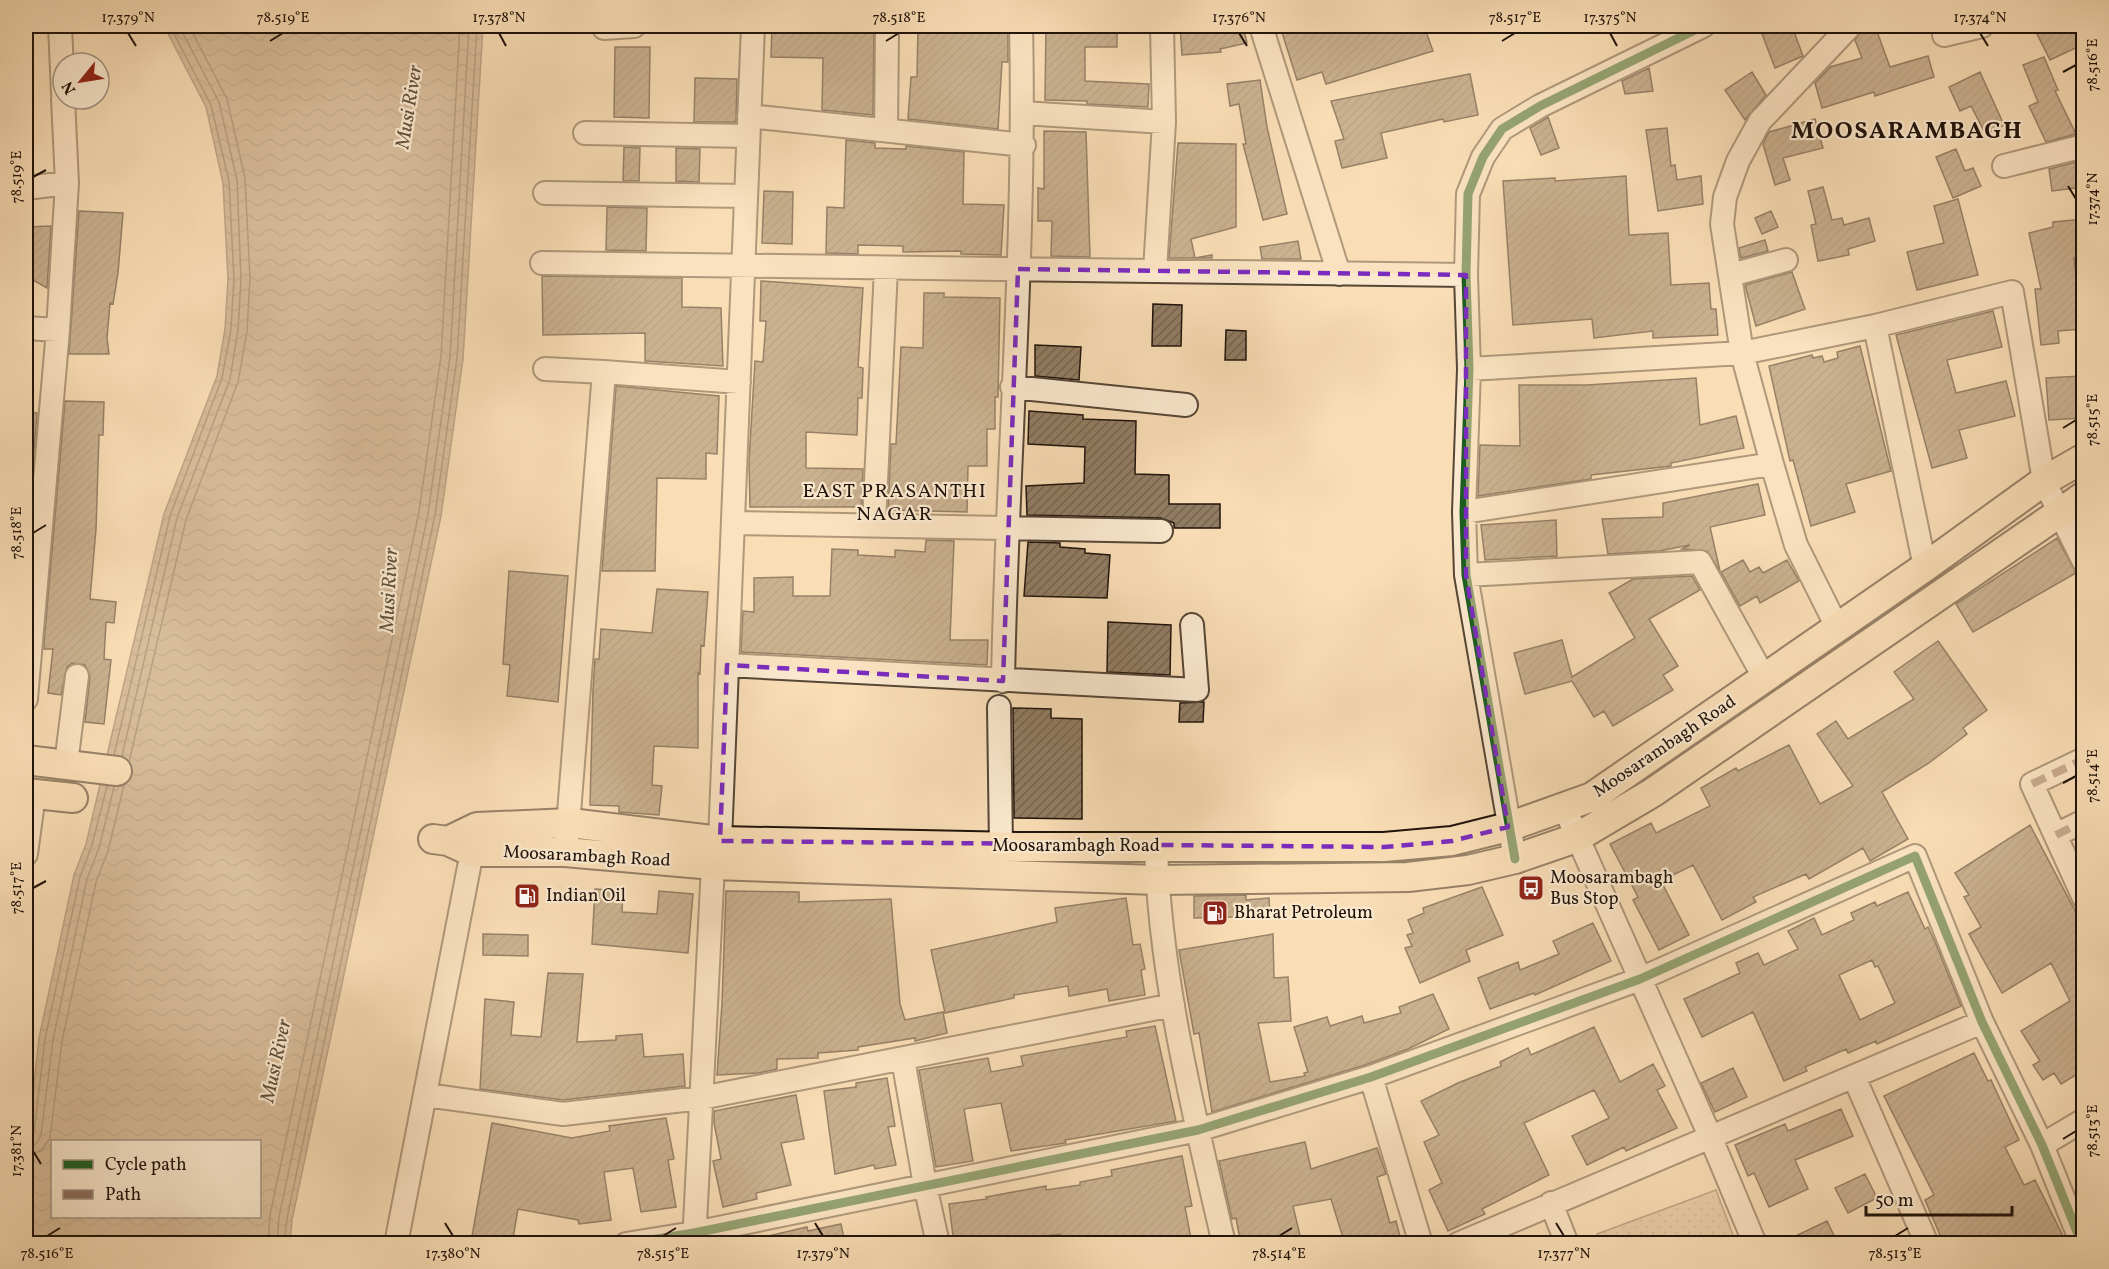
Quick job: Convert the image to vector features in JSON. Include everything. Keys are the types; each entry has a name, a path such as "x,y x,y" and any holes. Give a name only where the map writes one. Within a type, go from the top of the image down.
{"main road":[{"name":"Moosarambagh Road","path":"458,840 565,852 717,853 1001,846 1384,847 1452,841 1508,827 1565,809 1592,797 1765,679 2044,481 2084,458"},
{"name":"Moosarambagh Road","path":"458,840 570,823 717,853 1157,880 1408,877 1468,870 1515,859 1576,838 1652,793 2084,496"},
{"path":"26,760 117,771"},
{"path":"30,794 73,798"}],"street":[{"path":"60,26 61,51"},
{"path":"604,28 634,26"},
{"path":"694,1238 727,664 753,26"},
{"path":"886,130 887,26"},
{"path":"1003,681 1006,526 1024,145 1021,26"},
{"path":"1155,271 1164,122 1162,26"},
{"path":"1261,26 1339,274"},
{"path":"1515,859 1466,576 1464,512 1469,369 1466,275 1468,194 1483,157 1502,129 1540,106 1703,26"},
{"path":"1837,627 1796,545 1772,464 1742,353 1722,224 1725,197 1738,161 1760,121 1850,26"},
{"path":"1944,35 1982,26"},
{"path":"26,699 29,634 58,330 67,183 64,111"},
{"path":"1023,113 1164,122"},
{"path":"585,133 749,126 886,130 1024,145"},
{"path":"2004,166 2084,146"},
{"path":"26,188 67,183"},
{"path":"545,193 746,196"},
{"path":"1731,274 1786,260"},
{"path":"542,263 1466,275"},
{"path":"874,524 886,268"},
{"path":"1469,369 1742,353 1875,326 2012,292 2044,481 2084,562"},
{"path":"1875,326 1925,567"},
{"path":"26,328 58,330"},
{"path":"545,369 738,382"},
{"path":"565,852 570,823 604,372"},
{"path":"1012,387 1186,405"},
{"path":"1464,512 1772,464"},
{"path":"733,523 1006,526 1161,531"},
{"path":"1466,576 1700,562 1765,679"},
{"path":"727,664 1197,690 1192,625"},
{"path":"66,764 77,676"},
{"path":"999,707 1001,846"},
{"path":"2084,759 2032,784 2084,897"},
{"path":"26,854 30,794"},
{"path":"1565,809 1710,1136 1755,1244"},
{"path":"2056,835 2084,821"},
{"path":"396,1244 426,1095 458,840"},
{"path":"1156,847 1157,880 1173,1005 1224,1244"},
{"path":"626,1244 694,1238 925,1185 1198,1130 1371,1077 1640,979 1915,856 1982,1022 2042,1145 2082,1244"},
{"path":"426,1095 563,1114 701,1098 1173,1005"},
{"path":"1458,1244 1982,1022"},
{"path":"903,1059 925,1185 938,1244"},
{"path":"1371,1077 1421,1244"},
{"path":"1854,1077 1927,1244"},
{"path":"2042,1145 2084,1120"},
{"path":"1551,1203 1567,1244"}],"highlighted area":[{"path":"1018,269 1466,275 1466,575 1508,827 1452,841 1384,847 720,841 727,665 1003,681"}],"shaded area":[{"path":"1716,1190 1736,1243 1601,1243 1597,1234"}],"water":[{"name":"Musi River","path":"164,26 483,26 463,359 441,516 292,1220 290,1243 26,1244 26,1158 39,1038 74,875 86,844 164,514 217,376 225,329 228,279 223,183 206,107"}],"building":[{"path":"772,26 874,26 873,115 822,110 823,58 771,57"},
{"path":"1046,26 1117,26 1117,47 1085,47 1085,81 1149,84 1148,107 1087,104 1087,101 1045,100"},
{"path":"1180,26 1243,26 1247,43 1220,49 1221,52 1182,55"},
{"path":"1280,26 1424,26 1433,51 1326,84 1322,72 1297,80"},
{"path":"1759,26 1792,26 1803,56 1775,68"},
{"path":"1875,26 1890,67 1928,56 1934,77 1875,96 1874,92 1822,108 1815,83 1830,67 1862,58 1855,40 1863,29"},
{"path":"2033,26 2084,26 2084,44 2050,60"},
{"path":"918,27 1008,29 1008,62 1002,62 998,129 908,119 911,77 917,77"},
{"path":"615,47 650,47 649,118 614,117"},
{"path":"2044,57 2058,90 2055,91 2076,134 2046,142 2029,106 2038,102 2023,65"},
{"path":"1649,68 1653,91 1625,94 1622,81"},
{"path":"1752,72 1766,95 1745,120 1725,90"},
{"path":"1980,72 2004,125 1986,135 1971,106 1960,111 1949,87"},
{"path":"1470,74 1478,115 1444,122 1443,119 1381,133 1387,158 1342,168 1335,141 1344,139 1331,101"},
{"path":"695,78 737,79 736,122 694,122"},
{"path":"1260,80 1267,127 1287,214 1263,220 1243,144 1246,144 1239,104 1230,106 1227,84"},
{"path":"1548,117 1559,148 1541,155 1530,128"},
{"path":"1815,119 1823,148 1783,158 1790,180 1775,185 1763,144 1769,132"},
{"path":"1667,128 1671,166 1675,165 1677,180 1701,176 1703,204 1658,211 1646,130"},
{"path":"1044,131 1086,132 1090,257 1051,256 1052,221 1038,221 1038,188 1044,189"},
{"path":"846,140 875,143 875,148 906,149 906,146 964,152 963,204 1004,205 1001,255 961,254 961,251 903,252 903,246 858,245 858,254 826,253 827,207 844,208"},
{"path":"1178,143 1236,144 1236,227 1191,239 1195,258 1169,258"},
{"path":"624,147 640,148 639,181 623,181"},
{"path":"676,148 700,149 699,182 676,181"},
{"path":"1956,149 1965,171 1973,168 1981,186 1953,198 1936,157"},
{"path":"2084,160 2084,187 2052,191 2049,169"},
{"path":"1626,176 1629,235 1668,233 1671,285 1709,283 1711,309 1716,309 1718,335 1653,338 1653,331 1594,338 1592,319 1513,325 1503,181 1555,178 1555,181"},
{"path":"1823,187 1832,220 1842,218 1844,225 1869,218 1875,241 1848,249 1849,255 1818,261 1811,225 1816,224 1808,191"},
{"path":"764,191 793,192 792,244 762,243"},
{"path":"1958,199 1978,275 1917,290 1907,252 1944,243 1934,206"},
{"path":"607,207 647,208 646,251 606,250"},
{"path":"79,211 123,213 118,273 113,304 110,303 107,338 109,354 69,354"},
{"path":"1771,211 1778,227 1762,234 1755,218"},
{"path":"2084,219 2084,257 2074,258 2082,329 2058,331 2059,343 2041,345 2035,289 2041,289 2029,233 2053,227 2053,222"},
{"path":"51,226 47,288 26,276 26,227"},
{"path":"1765,240 1768,251 1741,258 1739,248"},
{"path":"1298,241 1301,259 1262,259 1260,247"},
{"path":"1212,255 1212,258 1195,258"},
{"path":"1792,272 1805,309 1756,326 1745,285"},
{"path":"542,276 682,278 682,307 721,308 723,366 645,361 645,333 543,335"},
{"path":"761,281 863,288 858,367 863,368 862,398 858,398 857,435 806,432 806,468 863,469 861,507 750,507 749,461 755,361 763,362 766,321 760,321"},
{"path":"924,293 944,293 944,297 1000,298 995,429 987,429 987,466 968,466 967,512 888,510 891,444 896,444 901,347 923,348"},
{"path":"1153,304 1182,305 1181,346 1152,346"},
{"path":"1993,311 2002,347 1947,360 1956,393 2006,381 2015,416 1959,430 1967,458 1932,468 1896,335"},
{"path":"1226,330 1246,331 1246,360 1225,360"},
{"path":"1035,345 1081,347 1079,380 1035,376"},
{"path":"1860,346 1891,471 1846,484 1855,512 1811,526 1793,460 1790,461 1769,366 1812,355 1813,358 1822,356 1824,362 1838,358 1837,352"},
{"path":"2081,376 2083,418 2049,420 2046,378"},
{"path":"1696,378 1700,425 1736,416 1744,448 1671,463 1671,466 1591,475 1591,479 1478,496 1480,445 1520,446 1519,385 1587,385"},
{"path":"616,386 719,396 717,454 706,453 706,479 657,478 655,571 602,571"},
{"path":"65,401 104,402 103,435 99,435 96,529 90,599 116,602 114,623 106,622 104,659 111,660 104,724 85,722 90,677 85,665 72,663 67,667 61,695 48,693 53,649 44,649 44,643"},
{"path":"1029,411 1083,415 1083,419 1136,421 1135,474 1169,475 1169,504 1220,504 1220,528 1174,528 1174,523 1161,518 1027,515 1026,486 1084,483 1085,447 1028,444"},
{"path":"26,412 37,413 32,474 26,473"},
{"path":"1758,484 1765,515 1710,527 1720,571 1707,551 1682,549 1690,545 1659,551 1608,554 1602,519 1663,517 1663,503"},
{"path":"1556,520 1557,556 1485,560 1481,525"},
{"path":"2057,538 2076,573 1973,632 1956,604"},
{"path":"926,540 954,541 950,640 988,640 987,665 741,652 743,611 754,612 754,578 793,577 793,596 830,596 832,549 858,550 858,555 895,557 895,550 925,552"},
{"path":"1028,542 1060,543 1060,547 1085,549 1085,553 1110,555 1107,598 1024,596"},
{"path":"1743,560 1750,572 1759,567 1763,573 1787,560 1799,581 1760,603 1757,596 1740,606 1721,572"},
{"path":"509,571 568,576 558,702 507,696 510,665 503,664"},
{"path":"1692,576 1700,590 1649,619 1678,666 1663,675 1673,690 1613,726 1604,711 1594,717 1572,681 1525,694 1514,653 1562,640 1572,677 1635,638 1609,593 1633,579"},
{"path":"657,589 708,592 704,646 701,645 700,674 698,673 698,748 654,746 652,785 662,786 659,815 619,812 619,806 590,805 595,659 599,659 601,629 652,633"},
{"path":"1108,622 1171,625 1170,675 1107,672"},
{"path":"1938,641 1987,710 1963,728 1967,734 1929,763 1882,792 1908,839 1870,861 1863,848 1809,879 1806,874 1753,897 1756,902 1722,920 1693,865 1661,881 1689,935 1659,950 1633,900 1638,897 1610,844 1651,823 1656,833 1710,806 1701,788 1736,768 1738,771 1789,745 1820,804 1853,786 1817,734 1836,721 1848,739 1914,699 1894,672"},
{"path":"1204,702 1203,722 1179,722 1180,703"},
{"path":"1013,708 1051,709 1051,718 1082,719 1082,819 1014,818"},
{"path":"2030,825 2084,928 2084,1070 2061,1084 2054,1073 2043,1080 2033,1065 2040,1061 2021,1031 2070,1001 2051,963 2002,993 1969,934 1981,927 1964,897 1969,895 1955,873"},
{"path":"1482,887 1503,935 1466,950 1470,961 1420,983 1405,948 1412,946 1407,935 1413,933 1408,920 1424,913 1423,908"},
{"path":"595,889 623,891 622,912 657,914 659,891 693,894 688,953 592,944"},
{"path":"726,891 799,892 799,902 891,899 900,1004 905,1020 943,1012 947,1033 915,1041 915,1038 858,1047 858,1050 818,1053 818,1058 777,1059 777,1069 758,1073 717,1075"},
{"path":"1908,892 1925,929 1928,927 1935,942 1961,1006 1877,1044 1876,1041 1848,1053 1846,1049 1805,1067 1807,1071 1784,1081 1753,1012 1702,1037 1684,999 1740,973 1736,963 1758,953 1764,965 1798,949 1788,931 1814,918 1822,935 1854,920 1851,913 1875,902 1877,906","holes":["1872,960 1875,967 1878,966 1895,1003 1860,1020 1839,975"]},
{"path":"1246,895 1246,900 1269,898 1270,916 1194,918 1194,896"},
{"path":"1126,898 1133,945 1140,944 1145,969 1141,970 1145,995 1109,1001 1107,989 1069,996 1068,986 1014,995 1014,998 945,1013 931,950 1057,922 1055,908"},
{"path":"1593,923 1611,961 1535,995 1534,993 1490,1009 1478,978 1518,962 1520,970 1559,954 1553,941"},
{"path":"483,934 528,935 528,956 483,955"},
{"path":"1273,934 1274,978 1288,977 1291,1021 1258,1023 1270,1082 1305,1076 1304,1073 1308,1072 1294,1027 1327,1017 1330,1026 1362,1016 1364,1023 1401,1013 1399,1007 1433,994 1449,1029 1408,1049 1368,1064 1212,1112 1199,1033 1194,1034 1179,950"},
{"path":"548,973 583,974 577,1042 616,1040 616,1036 642,1034 644,1057 683,1054 685,1086 563,1100 480,1089 485,999 514,1002 511,1035 541,1037"},
{"path":"1155,1026 1176,1121 1065,1140 1066,1143 1011,1151 1001,1103 964,1109 973,1161 936,1167 919,1070 988,1058 991,1072 1023,1066 1021,1056 1127,1037 1126,1031"},
{"path":"1594,1027 1620,1082 1653,1064 1665,1086 1657,1090 1677,1128 1626,1151 1624,1147 1587,1165 1572,1136 1609,1118 1594,1090 1524,1123 1549,1175 1482,1209 1485,1214 1448,1231 1429,1190 1442,1183 1424,1142 1439,1135 1421,1101 1501,1066 1500,1062 1528,1048 1531,1055"},
{"path":"1974,1053 1988,1081 1991,1080 2019,1140 2005,1147 2024,1185 2035,1180 2063,1236 2049,1244 1944,1244 1925,1200 1934,1195 1884,1096"},
{"path":"1733,1068 1747,1097 1715,1112 1701,1083"},
{"path":"887,1078 895,1126 888,1127 896,1165 875,1169 874,1165 835,1174 824,1091 856,1087 856,1083"},
{"path":"796,1095 804,1139 781,1143 791,1185 756,1193 757,1199 723,1207 713,1161 721,1159 714,1111"},
{"path":"1841,1109 1853,1136 1795,1160 1808,1189 1769,1207 1754,1173 1748,1176 1735,1145 1785,1124 1788,1131"},
{"path":"666,1118 674,1159 668,1160 676,1207 641,1212 633,1168 604,1172 611,1220 579,1224 578,1220 518,1209 512,1244 471,1242 492,1123 572,1138 610,1131 609,1126"},
{"path":"1305,1142 1311,1169 1377,1148 1386,1174 1377,1177 1390,1223 1396,1221 1402,1244 1345,1244 1331,1199 1293,1206 1302,1244 1241,1244 1236,1218 1232,1219 1219,1161"},
{"path":"1182,1156 1192,1206 1185,1207 1192,1244 1062,1244 1060,1234 1025,1239 1026,1244 954,1244 949,1204 987,1199 986,1197 1046,1186 1046,1190 1080,1185 1080,1182 1112,1176 1111,1170"},
{"path":"1865,1174 1877,1198 1848,1213 1835,1188"},
{"path":"1827,1221 1838,1244 1779,1244"},
{"path":"841,1224 845,1244 765,1244 764,1237 807,1227 808,1231"}],"marked path":[{"path":"2032,784 2084,759"},
{"path":"2056,835 2084,821"}],"cycle path":[{"path":"1515,859 1466,575 1464,512 1469,369 1466,275 1468,194 1483,157 1502,129 1540,106 1703,26"},
{"path":"626,1244 694,1233 1198,1130 1371,1077 1640,979 1915,856 1982,1022 2042,1145 2082,1244"}],"place":[{"name":"Moosarambagh Bus Stop","path":"1531,888"},
{"name":"Indian Oil","path":"527,896"},
{"name":"Bharat Petroleum","path":"1215,913"}],"district":[{"name":"MOOSARAMBAGH","path":"1907,132"},
{"name":"EAST PRASANTHI NAGAR","path":"895,504"}]}
